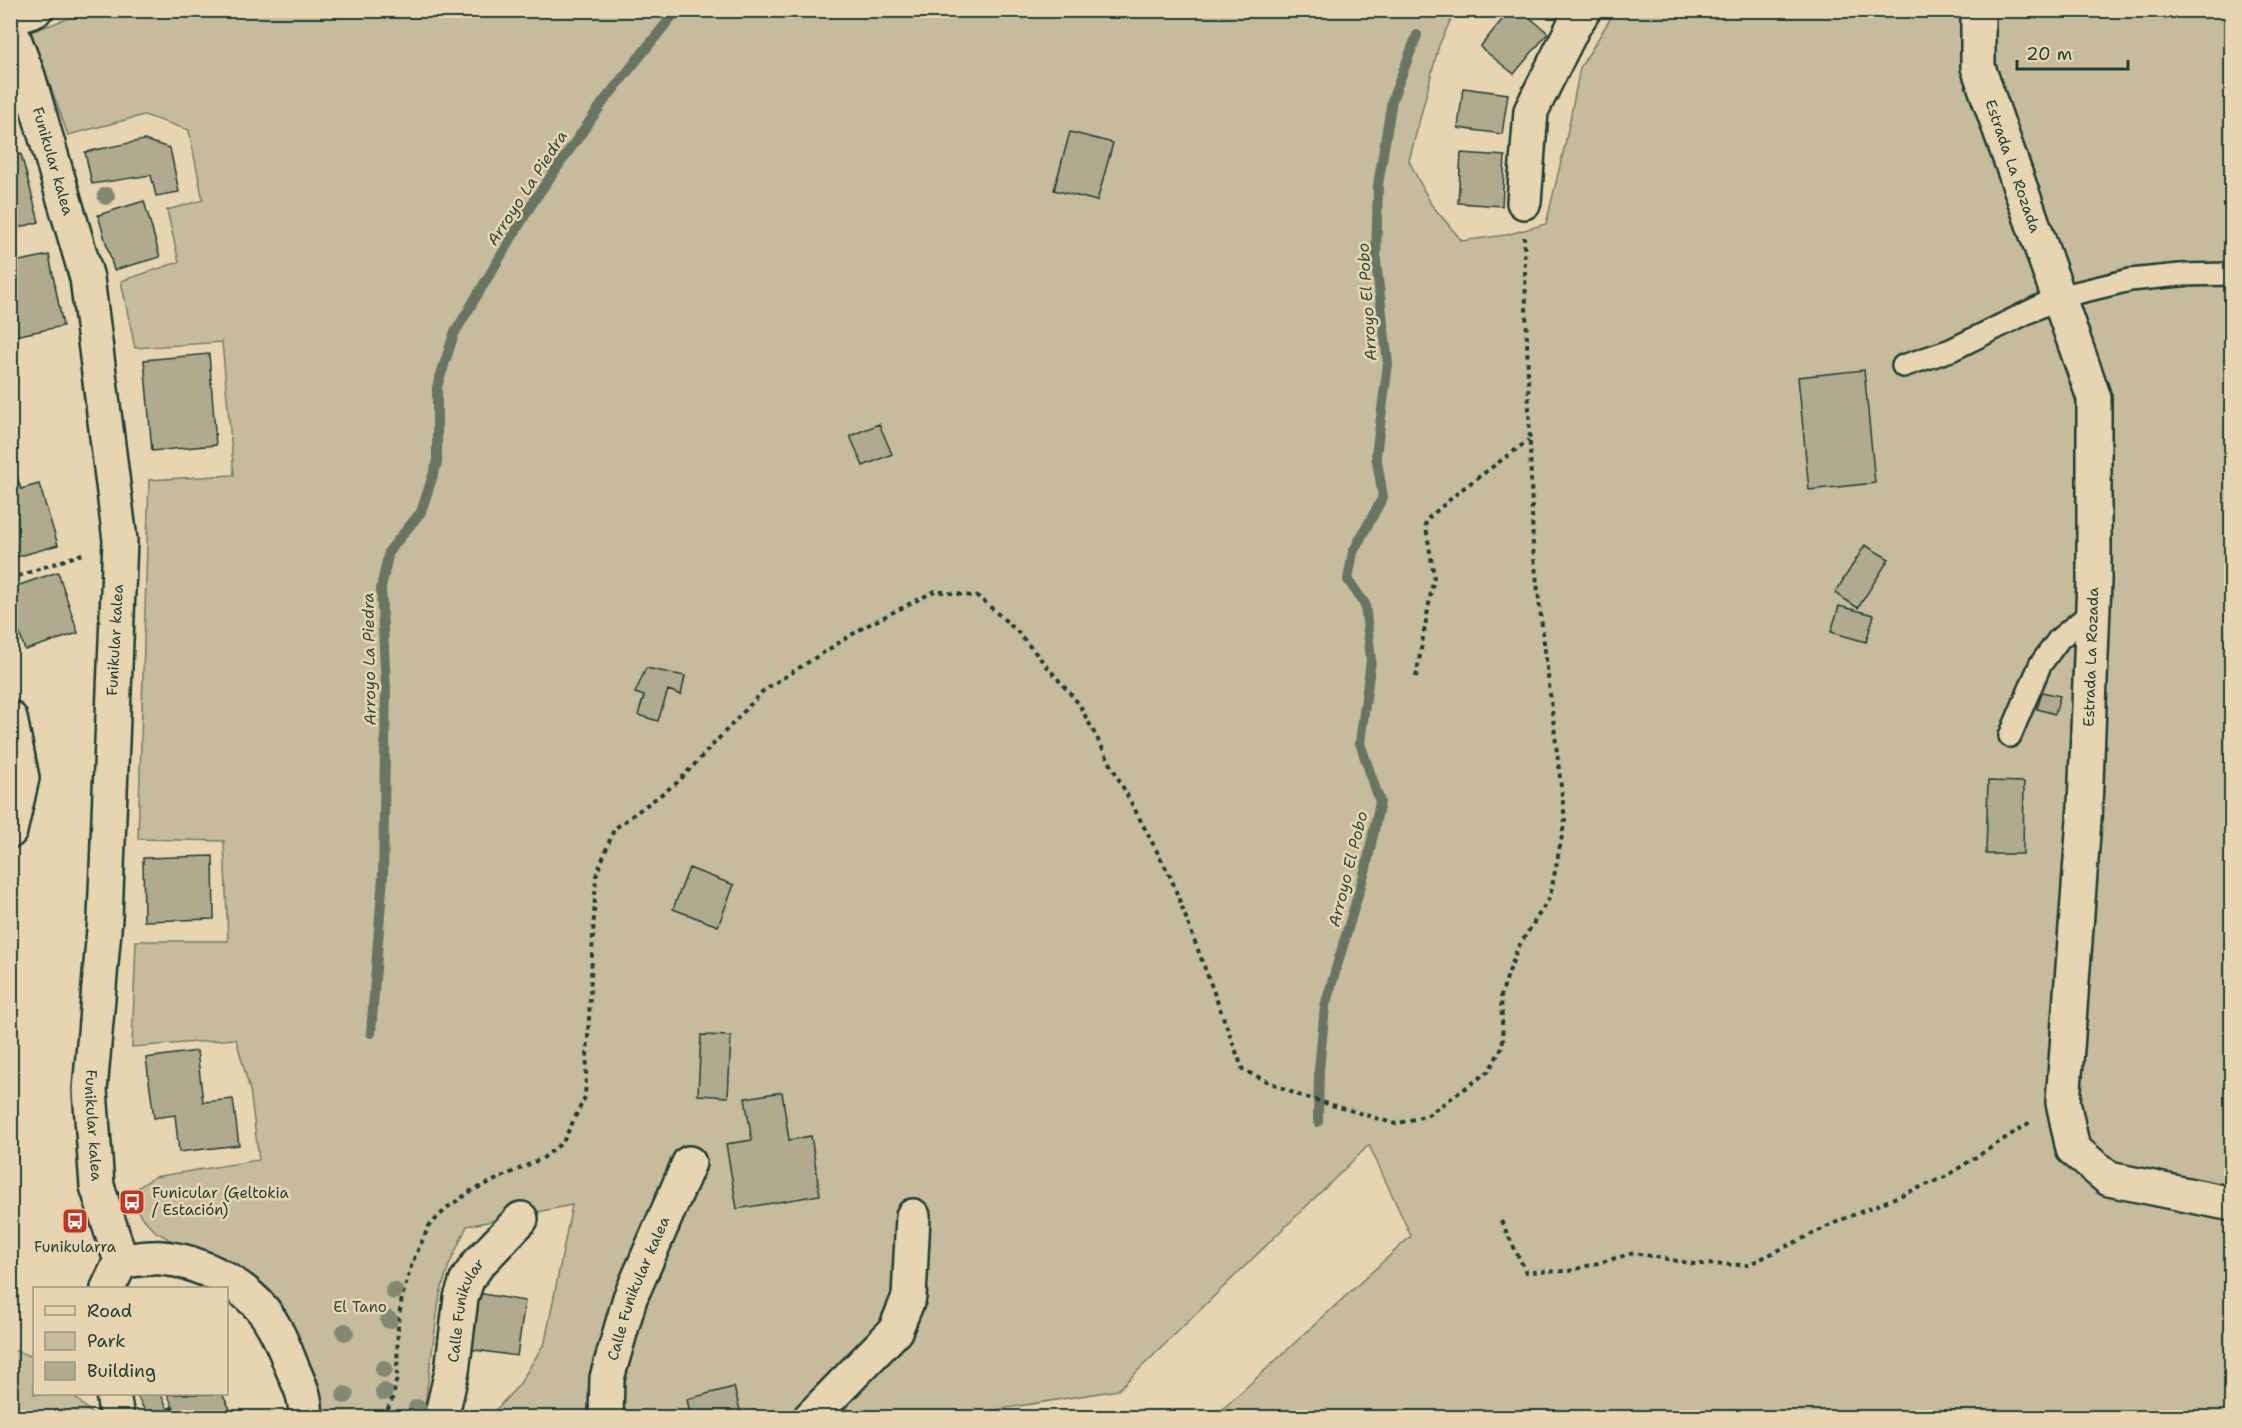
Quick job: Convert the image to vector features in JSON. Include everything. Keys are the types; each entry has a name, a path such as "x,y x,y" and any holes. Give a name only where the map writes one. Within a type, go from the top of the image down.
{"street":[{"path":"10,19 35,10"},
{"path":"1524,202 1531,111 1573,27 1584,10"},
{"name":"Estrada La Rozada","path":"1978,10 1977,67 2094,398 2093,611 2085,806 2063,1102 2073,1149 2109,1179 2232,1204"},
{"name":"Funikular kalea","path":"10,28 28,76 87,279 120,540 105,918 90,1090 97,1186 115,1275"},
{"path":"10,718 14,751 22,778 10,831"},
{"name":"Calle Funikular kalea","path":"606,1418 607,1378 630,1298 689,1163"},
{"path":"810,1418 895,1331 909,1298 913,1216"},
{"name":"Calle Funikular","path":"441,1418 452,1371 461,1298 467,1280 478,1264 521,1219"},
{"path":"115,1275 162,1258 201,1267 229,1281 251,1297 269,1318 282,1341 304,1397 305,1418"},
{"path":"112,1395 117,1418"}],"lane":[{"path":"1903,366 1951,350 2059,297 2130,280 2180,275 2232,274"},
{"path":"2010,736 2040,665 2059,639 2093,611"}],"path":[{"path":"384,1418 393,1398 398,1377 396,1357 402,1297 412,1263 429,1226 448,1207 471,1191 543,1158 563,1142 585,1097 597,876 614,829 678,782 764,690 864,627 935,591 979,597 1016,630 1079,704 1171,878 1243,1071 1298,1095 1396,1124 1428,1115 1489,1071 1503,1045 1501,995 1517,949 1550,897 1564,820 1533,549 1524,202"},
{"path":"1416,677 1434,576 1425,521 1461,490 1529,440"},
{"path":"10,579 120,540"},
{"path":"1501,1221 1526,1272 1569,1271 1634,1252 1694,1264 1748,1265 1841,1220 1945,1177 2063,1102"}],"green space":[{"name":"El Tano","path":"91,10 1455,11 1439,45 1409,161 1431,204 1462,241 1506,235 1546,224 1580,68 1615,11 2231,11 2231,1417 1214,1417 1411,1236 1369,1145 1118,1390 951,1417 489,1417 519,1385 545,1342 572,1205 467,1226 449,1265 440,1294 424,1410 419,1417 313,1417 307,1380 228,1295 228,1287 221,1287 185,1248 156,1232 140,1215 130,1193 154,1177 259,1160 250,1090 236,1039 132,1047 136,941 228,941 224,841 138,839 149,480 234,475 222,342 135,348 121,281 179,262 167,210 203,200 189,130 144,115 68,135 31,32"},
{"path":"10,1349 33,1357 33,1395 73,1395 95,1417 11,1417"}],"building":[{"path":"1510,10 1521,10 1548,33 1514,74 1480,47"},
{"path":"1463,88 1508,94 1502,134 1458,128"},
{"path":"1070,132 1113,143 1097,201 1054,190"},
{"path":"144,140 170,148 179,192 156,196 151,175 92,184 85,152"},
{"path":"1461,153 1505,156 1502,206 1458,203"},
{"path":"21,154 39,222 10,230 10,157"},
{"path":"144,201 160,257 114,270 98,215"},
{"path":"49,255 63,326 10,337 10,263"},
{"path":"209,354 216,445 152,451 144,360"},
{"path":"1864,370 1875,483 1809,490 1798,377"},
{"path":"879,424 892,454 863,466 850,436"},
{"path":"16,474 21,489 39,484 58,545 10,559 10,475"},
{"path":"1865,545 1889,559 1858,608 1835,593"},
{"path":"58,572 78,633 25,650 10,605 10,588"},
{"path":"1839,606 1874,615 1866,642 1831,632"},
{"path":"646,668 685,676 681,695 668,690 658,721 638,715 644,696 635,693"},
{"path":"2042,692 2060,696 2055,714 2037,709"},
{"path":"1988,781 2024,782 2023,854 1986,854"},
{"path":"213,856 214,919 144,921 143,858"},
{"path":"689,868 734,885 718,926 673,909"},
{"path":"701,1035 731,1036 728,1097 698,1095"},
{"path":"197,1051 203,1102 233,1099 239,1145 179,1152 175,1115 154,1118 146,1058"},
{"path":"782,1092 789,1140 811,1136 820,1195 737,1209 726,1144 752,1140 745,1098"},
{"path":"477,1293 525,1301 517,1356 469,1349"},
{"path":"734,1387 742,1418 691,1418 687,1399"},
{"path":"137,1395 223,1395 235,1418 149,1418"}],"waterway":[{"name":"Arroyo La Piedra","path":"371,1033 383,876 386,688 381,588 389,551 421,512 437,463 437,387 454,334 535,199 604,101 677,10"},
{"name":"Arroyo El Pobo","path":"1318,1122 1319,1070 1325,1006 1366,868 1380,802 1360,743 1371,660 1365,604 1348,580 1353,552 1383,497 1376,455 1388,364 1376,262 1378,185 1392,100 1417,35"}],"railway":[{"path":"164,1395 175,1418"}],"place":[{"name":"Funicular (Geltokia / Estación)","path":"132,1202"},
{"name":"Funikularra","path":"75,1221"}]}
